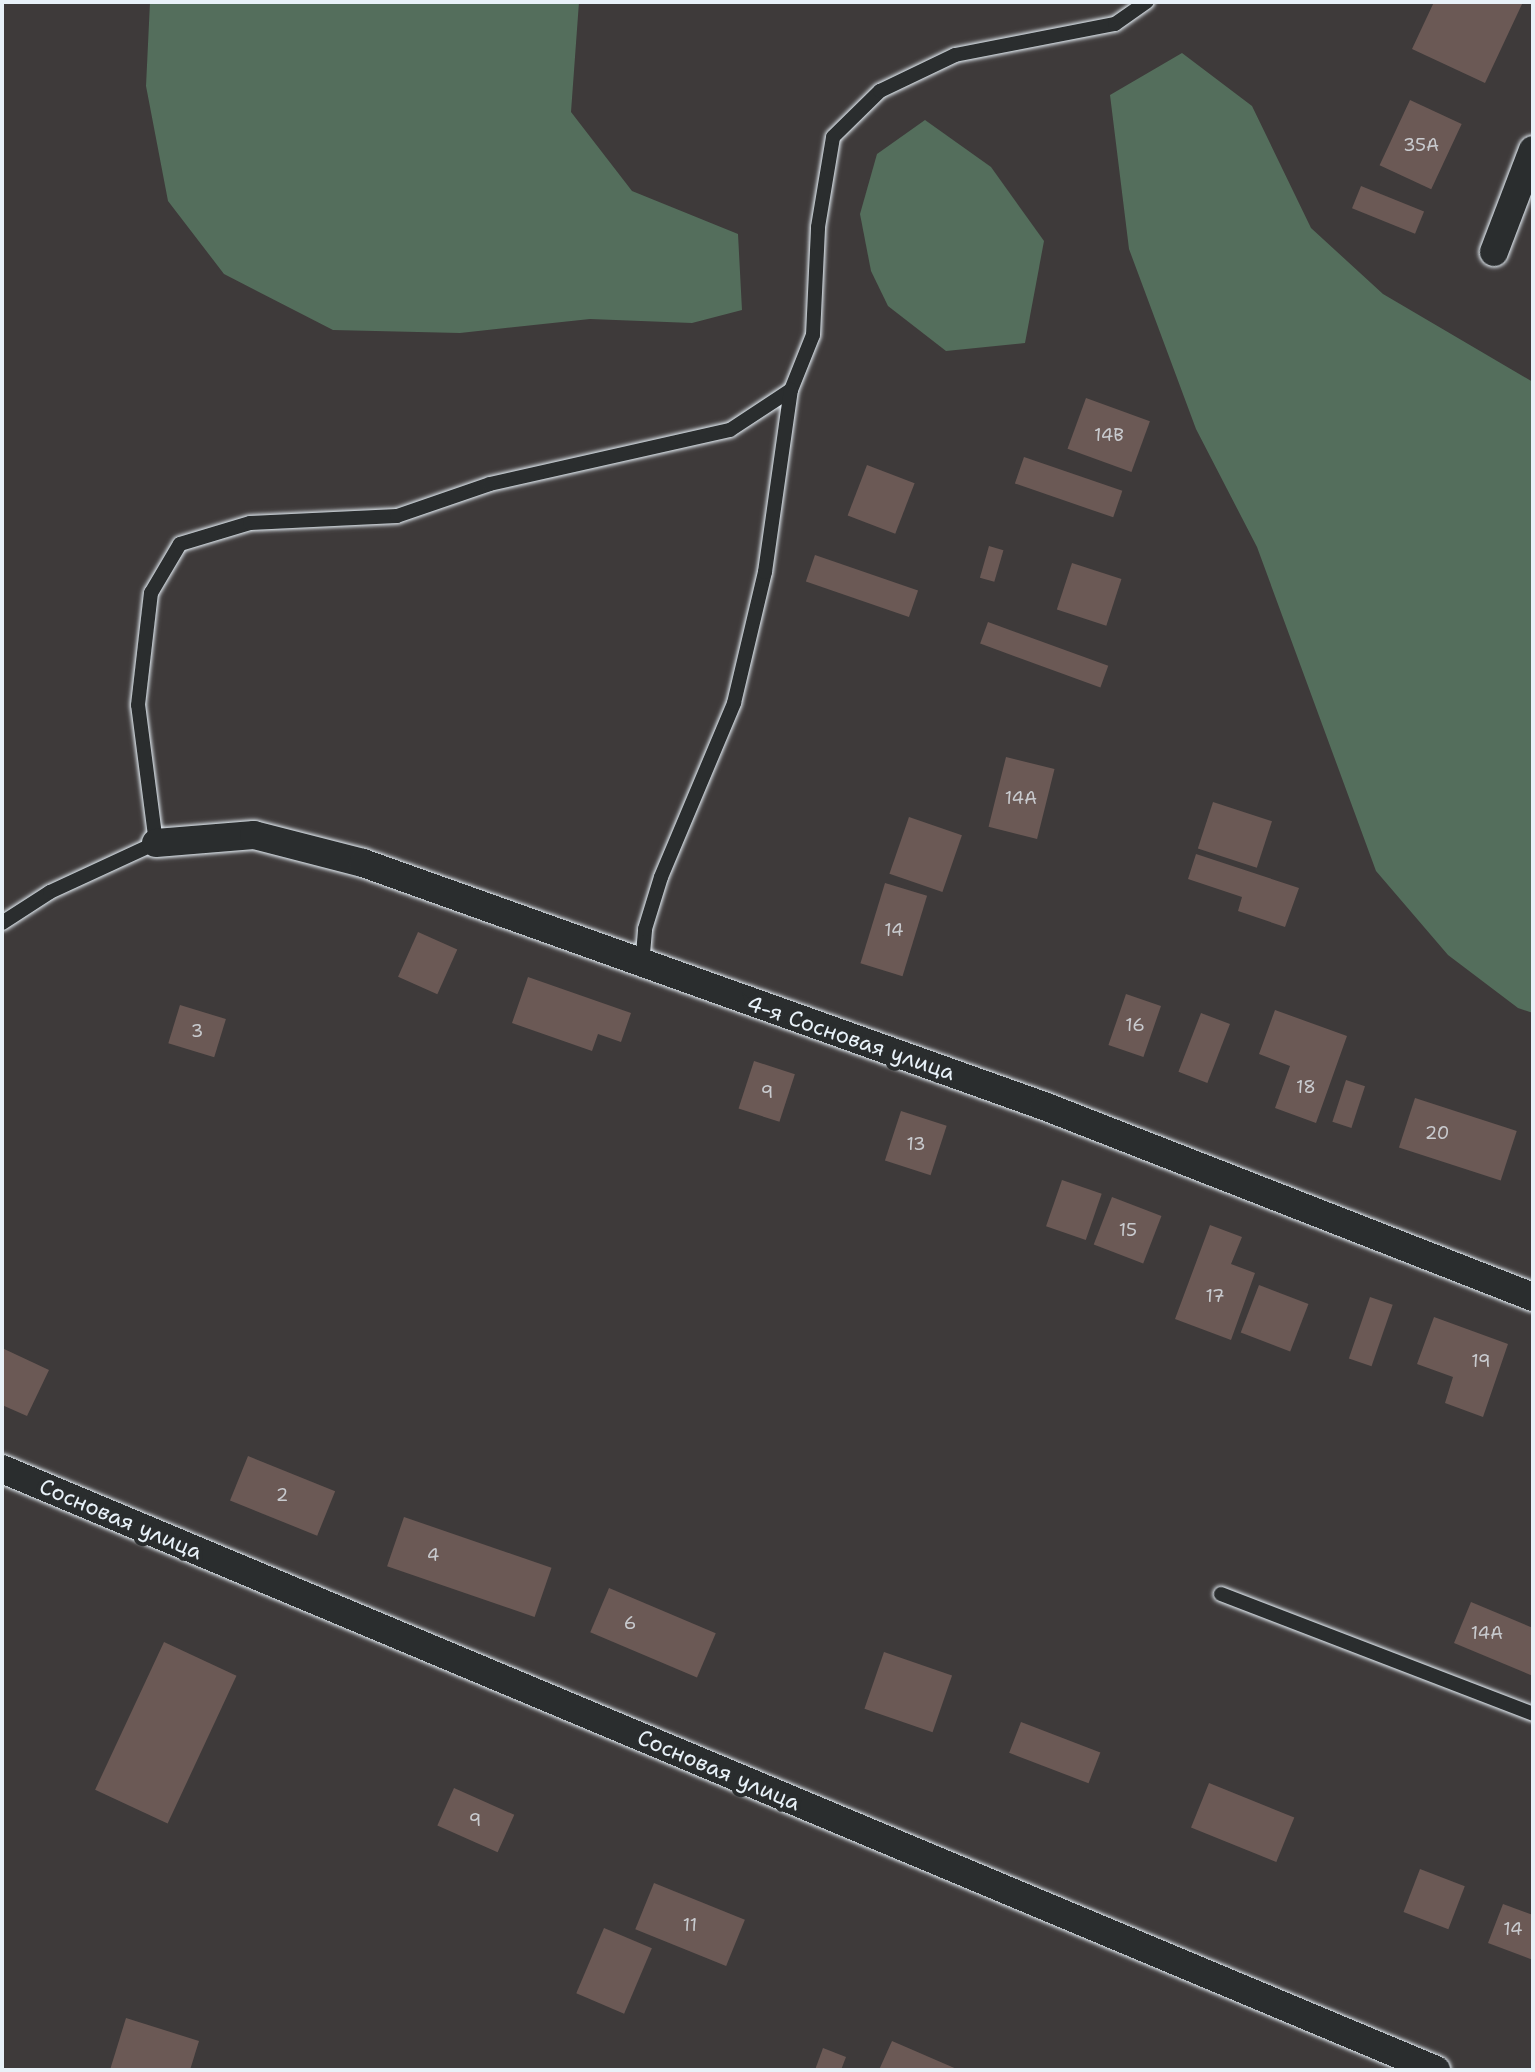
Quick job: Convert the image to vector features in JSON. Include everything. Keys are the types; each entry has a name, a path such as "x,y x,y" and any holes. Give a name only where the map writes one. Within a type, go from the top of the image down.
{"street":[{"path":"1494,252 1533,150"},
{"name":"4-я Сосновая улица","path":"156,843 254,835 363,863 1044,1106 1533,1297"},
{"name":"Сосновая улица","path":"2,1469 1436,2070"}],"lane":[{"path":"642,965 645,929 661,877 734,703 765,572 791,390 813,335 818,227 833,137 880,91 955,55 1115,24 1147,2"},
{"path":"2,923 50,892 156,843 138,705 151,593 180,544 250,523 397,516 490,484 730,430 791,390"},
{"path":"1221,1594 1533,1714"}],"green space":[{"path":"150,2 579,2 571,112 632,191 738,234 742,310 692,323 590,319 460,333 333,330 224,274 168,201 146,86"},
{"path":"1182,53 1252,106 1311,228 1383,294 1533,382 1533,1013 1518,1008 1448,955 1376,871 1257,547 1196,429 1129,249 1110,95"},
{"path":"925,120 991,167 1044,241 1025,343 946,351 888,306 871,271 860,214 877,154"}],"building":[{"path":"1434,2 1523,2 1485,83 1412,49"},
{"path":"1410,100 1462,124 1431,189 1380,165"},
{"path":"1361,186 1424,211 1415,234 1352,208"},
{"path":"1086,398 1150,421 1131,472 1068,449"},
{"path":"1024,457 1122,491 1113,517 1015,483"},
{"path":"867,465 915,483 895,534 848,515"},
{"path":"989,546 1003,550 994,582 980,578"},
{"path":"815,555 918,590 909,617 806,581"},
{"path":"1072,563 1121,579 1106,626 1057,610"},
{"path":"988,622 1108,666 1100,687 980,644"},
{"path":"1006,757 1055,769 1037,839 989,827"},
{"path":"1213,802 1272,821 1257,868 1198,849"},
{"path":"909,817 962,835 942,892 889,874"},
{"path":"1196,854 1299,888 1285,927 1238,911 1242,897 1188,879"},
{"path":"885,883 927,896 903,976 860,963"},
{"path":"418,932 457,949 437,994 398,977"},
{"path":"528,977 631,1013 621,1042 598,1034 592,1051 512,1023"},
{"path":"1126,994 1161,1006 1143,1057 1108,1045"},
{"path":"180,1005 226,1019 214,1057 168,1043"},
{"path":"1275,1010 1347,1036 1316,1123 1275,1108 1290,1066 1259,1054"},
{"path":"1201,1013 1230,1024 1207,1083 1178,1072"},
{"path":"754,1061 795,1074 779,1122 739,1109"},
{"path":"1346,1080 1365,1086 1351,1128 1332,1122"},
{"path":"1415,1098 1517,1131 1501,1181 1399,1147"},
{"path":"901,1111 947,1126 931,1175 885,1160"},
{"path":"1062,1180 1102,1194 1086,1240 1046,1226"},
{"path":"1112,1197 1161,1216 1143,1264 1094,1245"},
{"path":"1210,1225 1242,1237 1231,1264 1255,1273 1231,1340 1175,1319"},
{"path":"1259,1285 1308,1304 1290,1352 1241,1333"},
{"path":"1370,1297 1393,1305 1372,1366 1349,1358"},
{"path":"1434,1317 1508,1344 1483,1417 1445,1403 1453,1377 1417,1364"},
{"path":"2,1348 49,1370 27,1416 2,1405"},
{"path":"248,1456 335,1491 317,1536 230,1501"},
{"path":"404,1517 552,1568 535,1617 387,1566"},
{"path":"609,1588 716,1633 697,1678 590,1632"},
{"path":"1471,1602 1533,1628 1533,1676 1454,1643"},
{"path":"164,1642 237,1676 168,1824 95,1790"},
{"path":"884,1652 952,1675 933,1732 864,1709"},
{"path":"1021,1722 1100,1752 1089,1783 1009,1753"},
{"path":"1209,1783 1294,1817 1276,1862 1191,1828"},
{"path":"454,1788 514,1815 498,1852 437,1825"},
{"path":"1420,1869 1465,1886 1448,1929 1404,1912"},
{"path":"654,1883 745,1920 726,1966 635,1929"},
{"path":"1503,1904 1533,1915 1533,1960 1488,1943"},
{"path":"604,1928 652,1948 624,2014 576,1993"},
{"path":"126,2018 199,2041 190,2070 110,2070"},
{"path":"892,2041 959,2070 879,2070"},
{"path":"823,2048 846,2057 841,2070 815,2070"}]}
